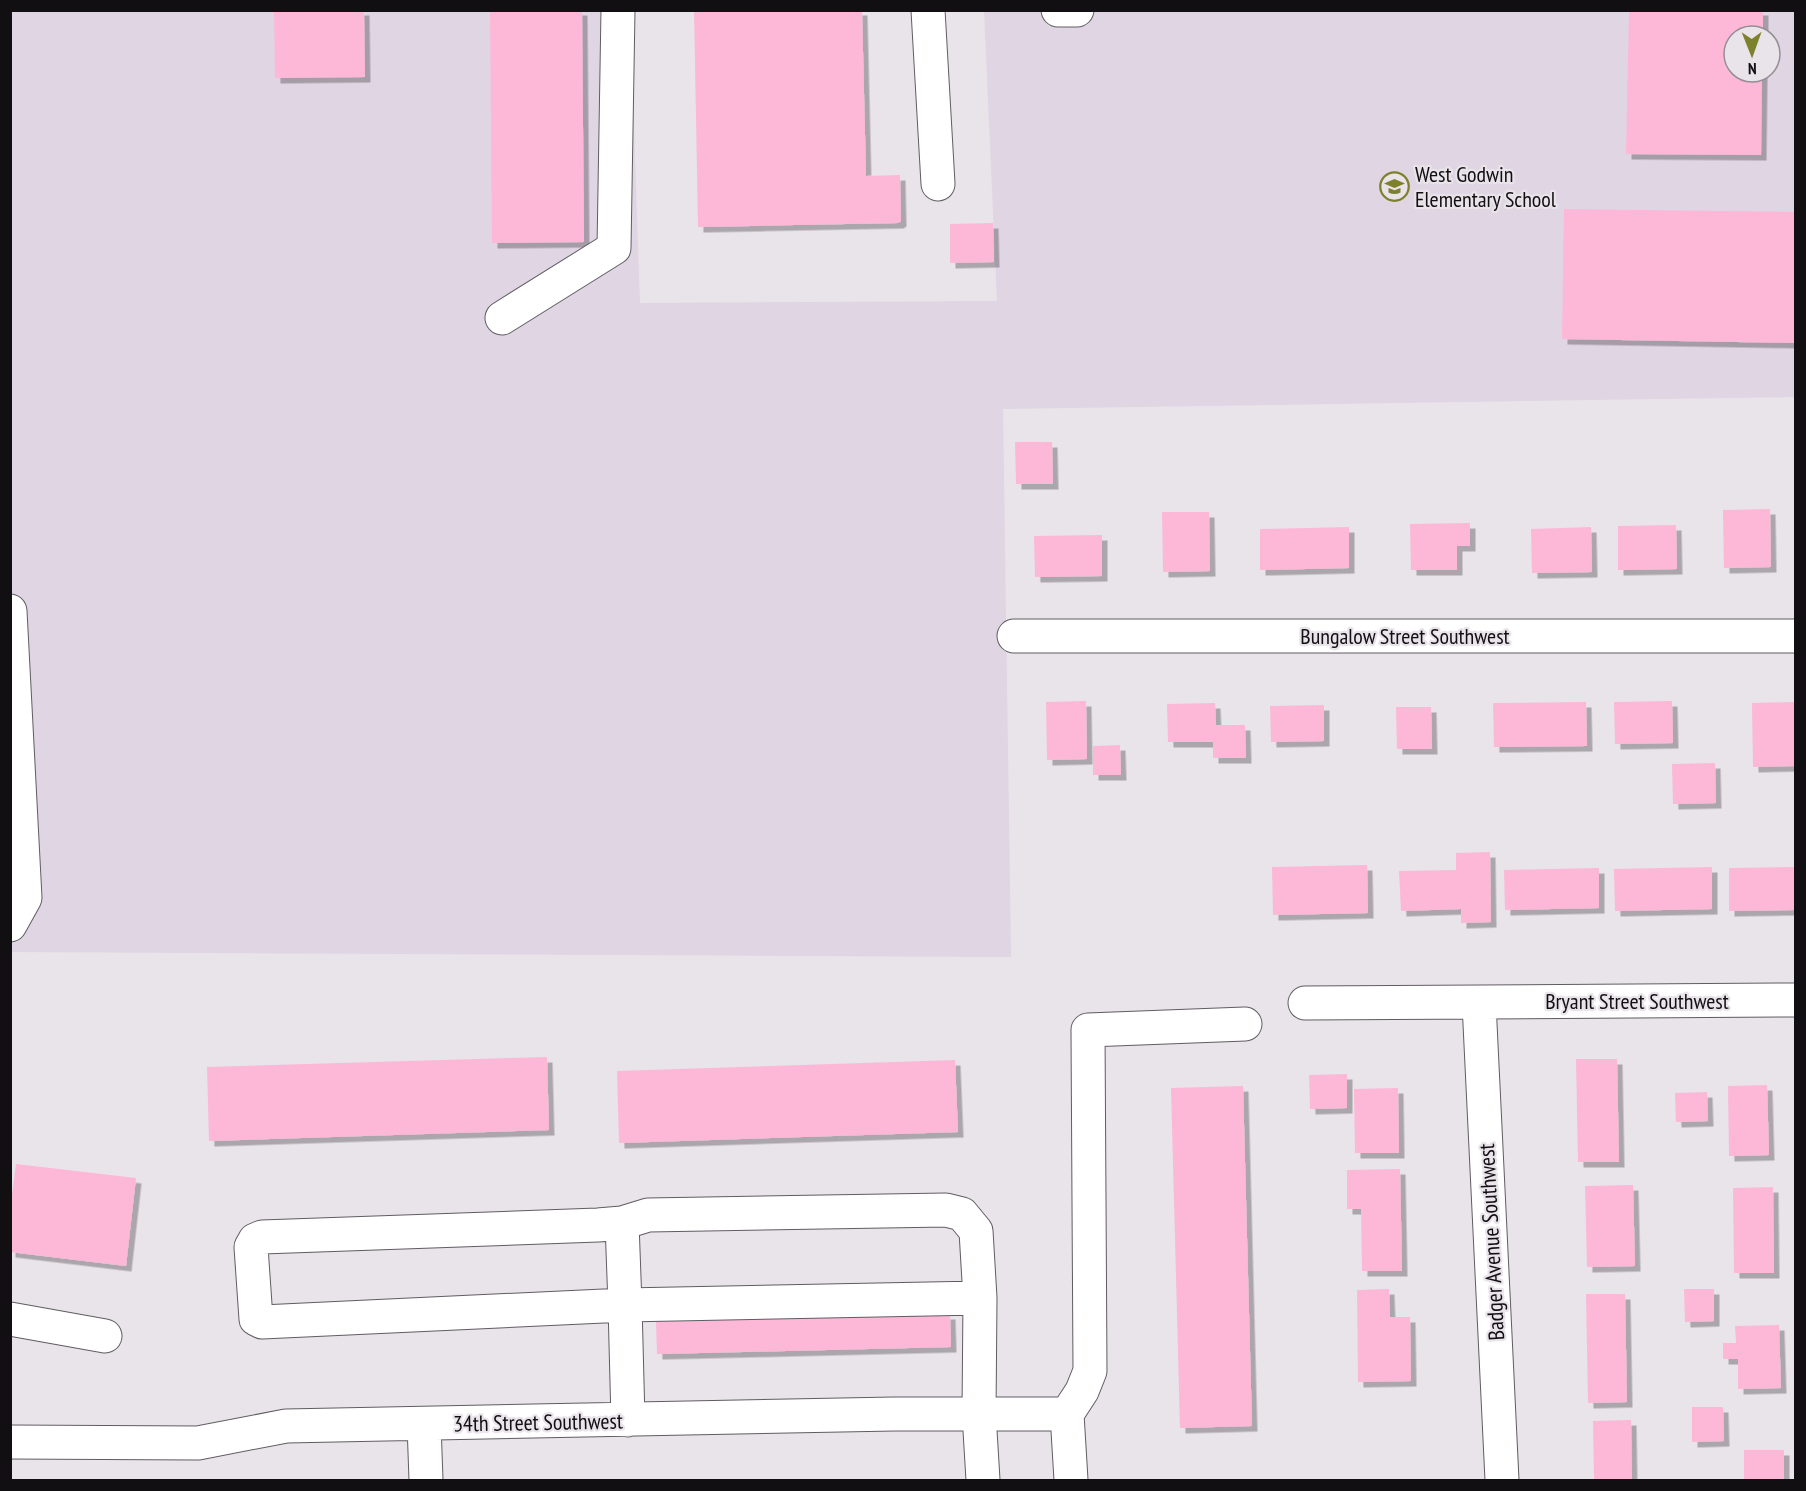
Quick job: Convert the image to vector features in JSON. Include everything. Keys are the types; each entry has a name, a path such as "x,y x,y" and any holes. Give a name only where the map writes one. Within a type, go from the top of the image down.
{"street":[{"path":"502,318 614,248 618,10"},
{"path":"928,10 938,184"},
{"path":"1058,10 1077,10"},
{"path":"10,611 25,898 10,925"},
{"name":"Bungalow Street Southwest","path":"1014,636 1796,636"},
{"name":"Bryant Street Southwest","path":"1305,1004 1796,1000"},
{"name":"Badger Avenue Southwest","path":"1479,1003 1502,1480"},
{"path":"1071,1480 1067,1414 1082,1391 1090,1371 1088,1030 1245,1024"},
{"path":"980,1298 625,1305 261,1322 256,1319 254,1312 251,1247 255,1240 262,1237 598,1225 648,1215 945,1210 962,1214 976,1231 980,1298 979,1414 983,1480"},
{"path":"622,1222 628,1420"},
{"path":"10,1319 105,1336"},
{"name":"34th Street Southwest","path":"10,1442 198,1443 286,1426 1067,1414"},
{"path":"424,1424 426,1480"}],"shaded area":[{"path":"11,11 630,11 640,303 997,301 984,11 1795,11 1795,397 1003,409 1011,957 11,952"}],"building":[{"path":"274,10 364,10 365,77 275,78"},
{"path":"490,10 582,10 584,242 492,243"},
{"path":"694,10 862,10 866,176 900,175 901,221 898,223 698,227"},
{"path":"1629,10 1763,10 1763,24 1722,24 1722,84 1762,84 1761,155 1626,154"},
{"name":"West Godwin Elementary School","path":"1564,209 1796,212 1796,343 1562,339"},
{"path":"993,223 994,262 950,263 950,224"},
{"path":"1015,442 1052,442 1053,484 1016,484"},
{"path":"1770,509 1771,567 1724,568 1723,510"},
{"path":"1162,512 1209,512 1210,571 1163,572"},
{"path":"1470,523 1470,546 1457,546 1457,570 1411,570 1410,524"},
{"path":"1676,525 1677,569 1618,570 1618,526"},
{"path":"1349,527 1349,568 1260,570 1260,529"},
{"path":"1591,527 1592,572 1532,573 1531,529"},
{"path":"1102,535 1102,576 1035,577 1034,536"},
{"path":"1086,701 1087,759 1047,760 1046,702"},
{"path":"1672,701 1673,743 1615,744 1614,702"},
{"path":"1586,702 1587,746 1494,747 1493,703"},
{"path":"1796,702 1796,766 1753,767 1752,703"},
{"path":"1215,703 1216,725 1245,725 1246,758 1213,758 1213,742 1168,742 1167,704"},
{"path":"1324,705 1324,741 1271,742 1270,706"},
{"path":"1396,707 1431,707 1432,749 1397,749"},
{"path":"1120,745 1121,775 1093,775 1093,746"},
{"path":"1715,763 1716,803 1673,804 1672,764"},
{"path":"1490,852 1491,922 1461,923 1461,909 1401,911 1399,871 1456,870 1456,853"},
{"path":"1367,865 1368,913 1273,915 1272,867"},
{"path":"1712,867 1712,909 1615,911 1614,869"},
{"path":"1796,867 1796,910 1729,911 1729,868"},
{"path":"1599,868 1599,908 1505,910 1504,870"},
{"path":"547,1057 549,1130 209,1141 207,1067"},
{"path":"1576,1059 1617,1059 1619,1162 1578,1162"},
{"path":"955,1060 958,1132 619,1143 617,1071"},
{"path":"1347,1074 1347,1108 1310,1109 1309,1075"},
{"path":"1767,1085 1769,1155 1729,1156 1728,1086"},
{"path":"1243,1086 1252,1426 1180,1428 1171,1088"},
{"path":"1398,1088 1399,1153 1355,1153 1354,1089"},
{"path":"1707,1092 1708,1121 1676,1122 1675,1093"},
{"path":"16,1164 136,1178 126,1266 10,1252 10,1210"},
{"path":"1400,1169 1402,1271 1362,1271 1361,1209 1347,1209 1347,1170"},
{"path":"1633,1185 1635,1266 1587,1267 1585,1186"},
{"path":"1773,1187 1774,1273 1734,1273 1733,1188"},
{"path":"1389,1289 1390,1317 1410,1317 1411,1381 1358,1382 1357,1290"},
{"path":"1684,1289 1714,1289 1714,1321 1685,1322"},
{"path":"1586,1294 1625,1294 1627,1402 1588,1403"},
{"path":"950,1314 951,1347 657,1354 656,1321"},
{"path":"1779,1325 1781,1388 1738,1389 1738,1359 1723,1359 1723,1343 1736,1343 1735,1326"},
{"path":"1692,1407 1723,1407 1724,1441 1692,1442"},
{"path":"1631,1420 1632,1480 1594,1480 1593,1421"},
{"path":"1744,1450 1784,1450 1784,1480 1744,1480"}],"place":[{"name":"West Godwin Elementary School","path":"1394,187"}]}
